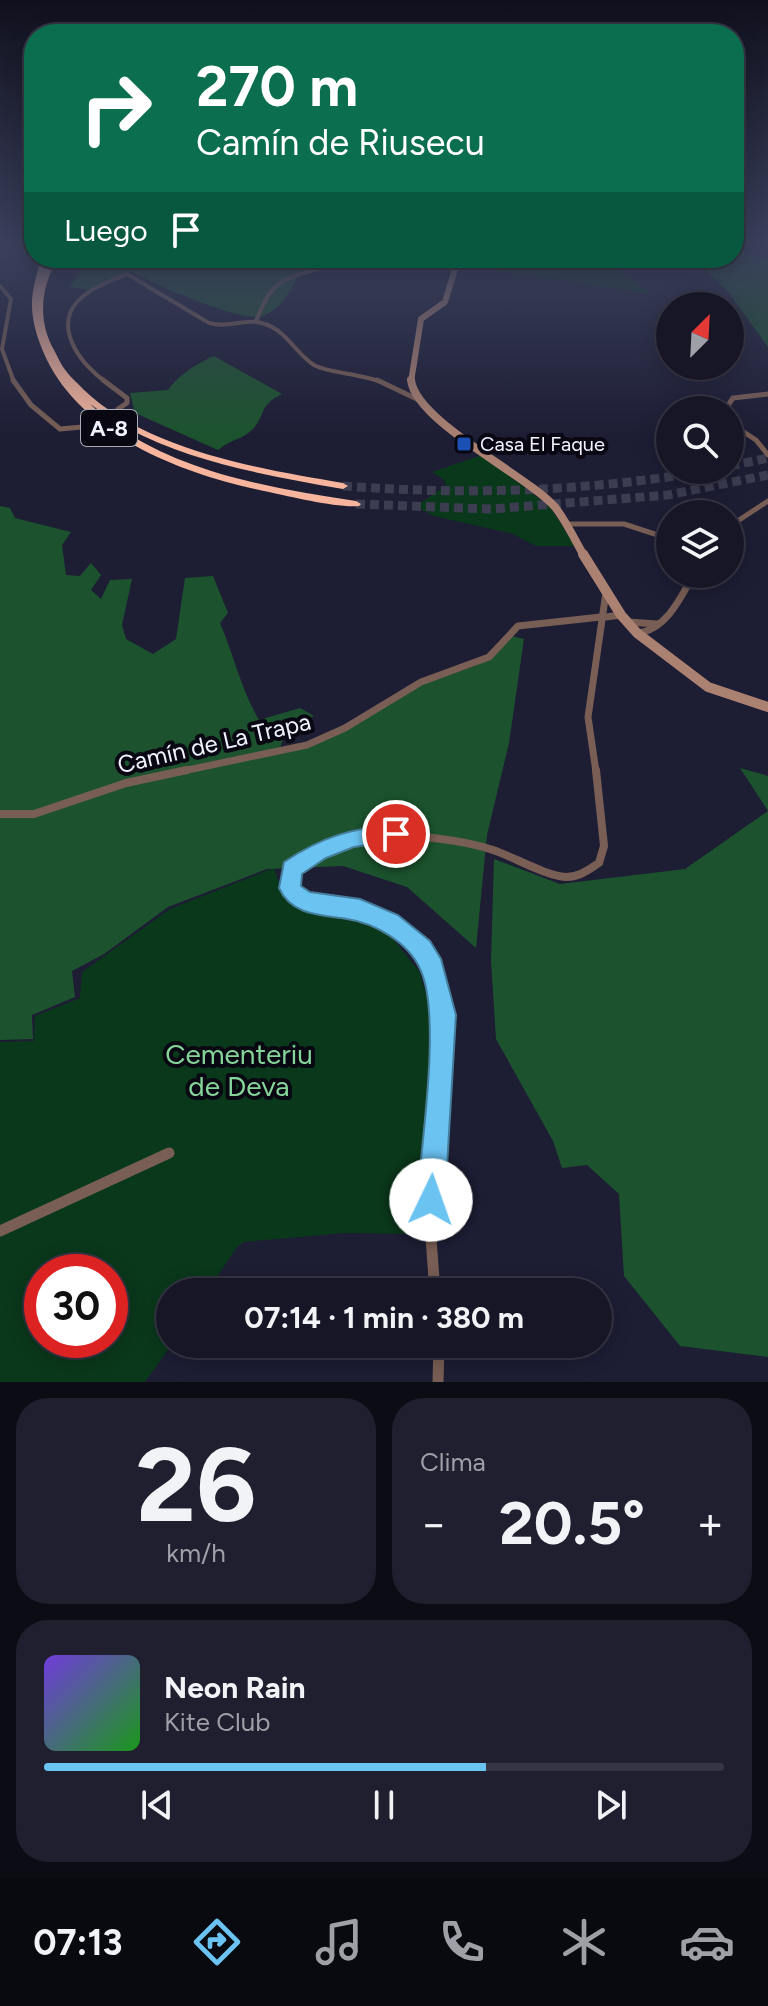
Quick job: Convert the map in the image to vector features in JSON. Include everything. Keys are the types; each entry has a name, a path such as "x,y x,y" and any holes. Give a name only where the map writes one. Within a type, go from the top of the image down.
{"highway":[{"path":"26,307 26,315"},
{"name":"A-8","path":"39,307 39,325 59,367 101,408 146,433 197,454 276,475 343,486"},
{"path":"30,338 33,349"},
{"name":"A-8","path":"38,361 64,394 86,413 143,449 222,478 265,489 356,504"}],"street":[{"path":"9,307 2,350 8,371 29,403 60,429"},
{"path":"73,307 69,333 84,364 127,398 127,403 118,409"},
{"path":"183,307 213,325 256,321 286,335 314,365 367,376 423,402"},
{"path":"256,321 263,307"},
{"path":"438,307 419,323 411,383 423,402 463,440 546,499 567,524 615,604 637,633 708,687 768,707"},
{"path":"744,397 768,394"},
{"path":"52,436 60,429 82,427"},
{"path":"744,432 756,440 768,455"},
{"path":"744,517 768,501"},
{"path":"567,524 624,524 656,534"},
{"path":"637,633 646,633 672,609 685,588"},
{"path":"434,1278 430,1225 444,1015 433,967 422,949 390,922 360,910 310,903 296,897 290,888 289,878 298,863 319,851 375,834 459,841 491,849 563,877 579,876 599,863 604,846 598,773 588,717 606,589"},
{"path":"603,617 615,604"},
{"name":"Camín de La Trapa","path":"0,814 34,814 126,783 307,745 345,728 421,682 489,657 518,626 603,617 653,625"},
{"path":"0,1231 169,1153"},
{"path":"438,1382 439,1358"}],"green space":[{"path":"276,307 263,316 252,317 217,308"},
{"path":"744,307 768,307 768,347 744,314"},
{"path":"214,356 282,394 266,406 249,432 218,450 135,413 130,393 168,390 189,370"},
{"path":"482,455 550,507 575,546 536,546 513,534 434,516 420,509 421,503 446,485 432,472"},
{"path":"0,506 10,508 15,518 71,532 62,545 66,575 80,576 91,563 101,575 91,590 101,599 110,580 132,579 122,625 126,639 153,654 176,639 185,578 213,576 228,613 220,623 247,697 259,720 300,708 314,716 286,730 280,748 308,746 417,686 475,666 512,636 524,639 509,743 487,835 476,948 407,887 343,866 267,869 168,907 104,954 72,971 75,997 32,1015 33,1039 0,1040"},
{"path":"740,768 768,776 768,811"},
{"path":"768,811 768,1357 680,1346 624,1276 619,1194 587,1165 562,1168 553,1141 496,1039 491,960 494,859 560,884 685,869"},
{"name":"Cementeriu de Deva","path":"274,868 284,897 296,908 357,919 389,934 419,971 433,1017 417,1234 344,1233 244,1242 237,1247 216,1278 156,1278 156,1358 162,1358 145,1382 0,1382 0,1042 34,1041 35,1016 80,998 82,972 170,909"}],"tunnel":[{"path":"82,427 118,409"},
{"path":"744,463 768,458"},
{"path":"356,504 491,509 668,495 768,475"},
{"path":"343,486 527,490 656,478"}],"place":[{"name":"Casa El Faque","path":"464,444"}],"route":[{"path":"396,834 354,838 319,851 298,863 289,878 290,888 296,897 310,903 360,910 390,922 422,949 433,967 444,1015 431,1200"}]}
